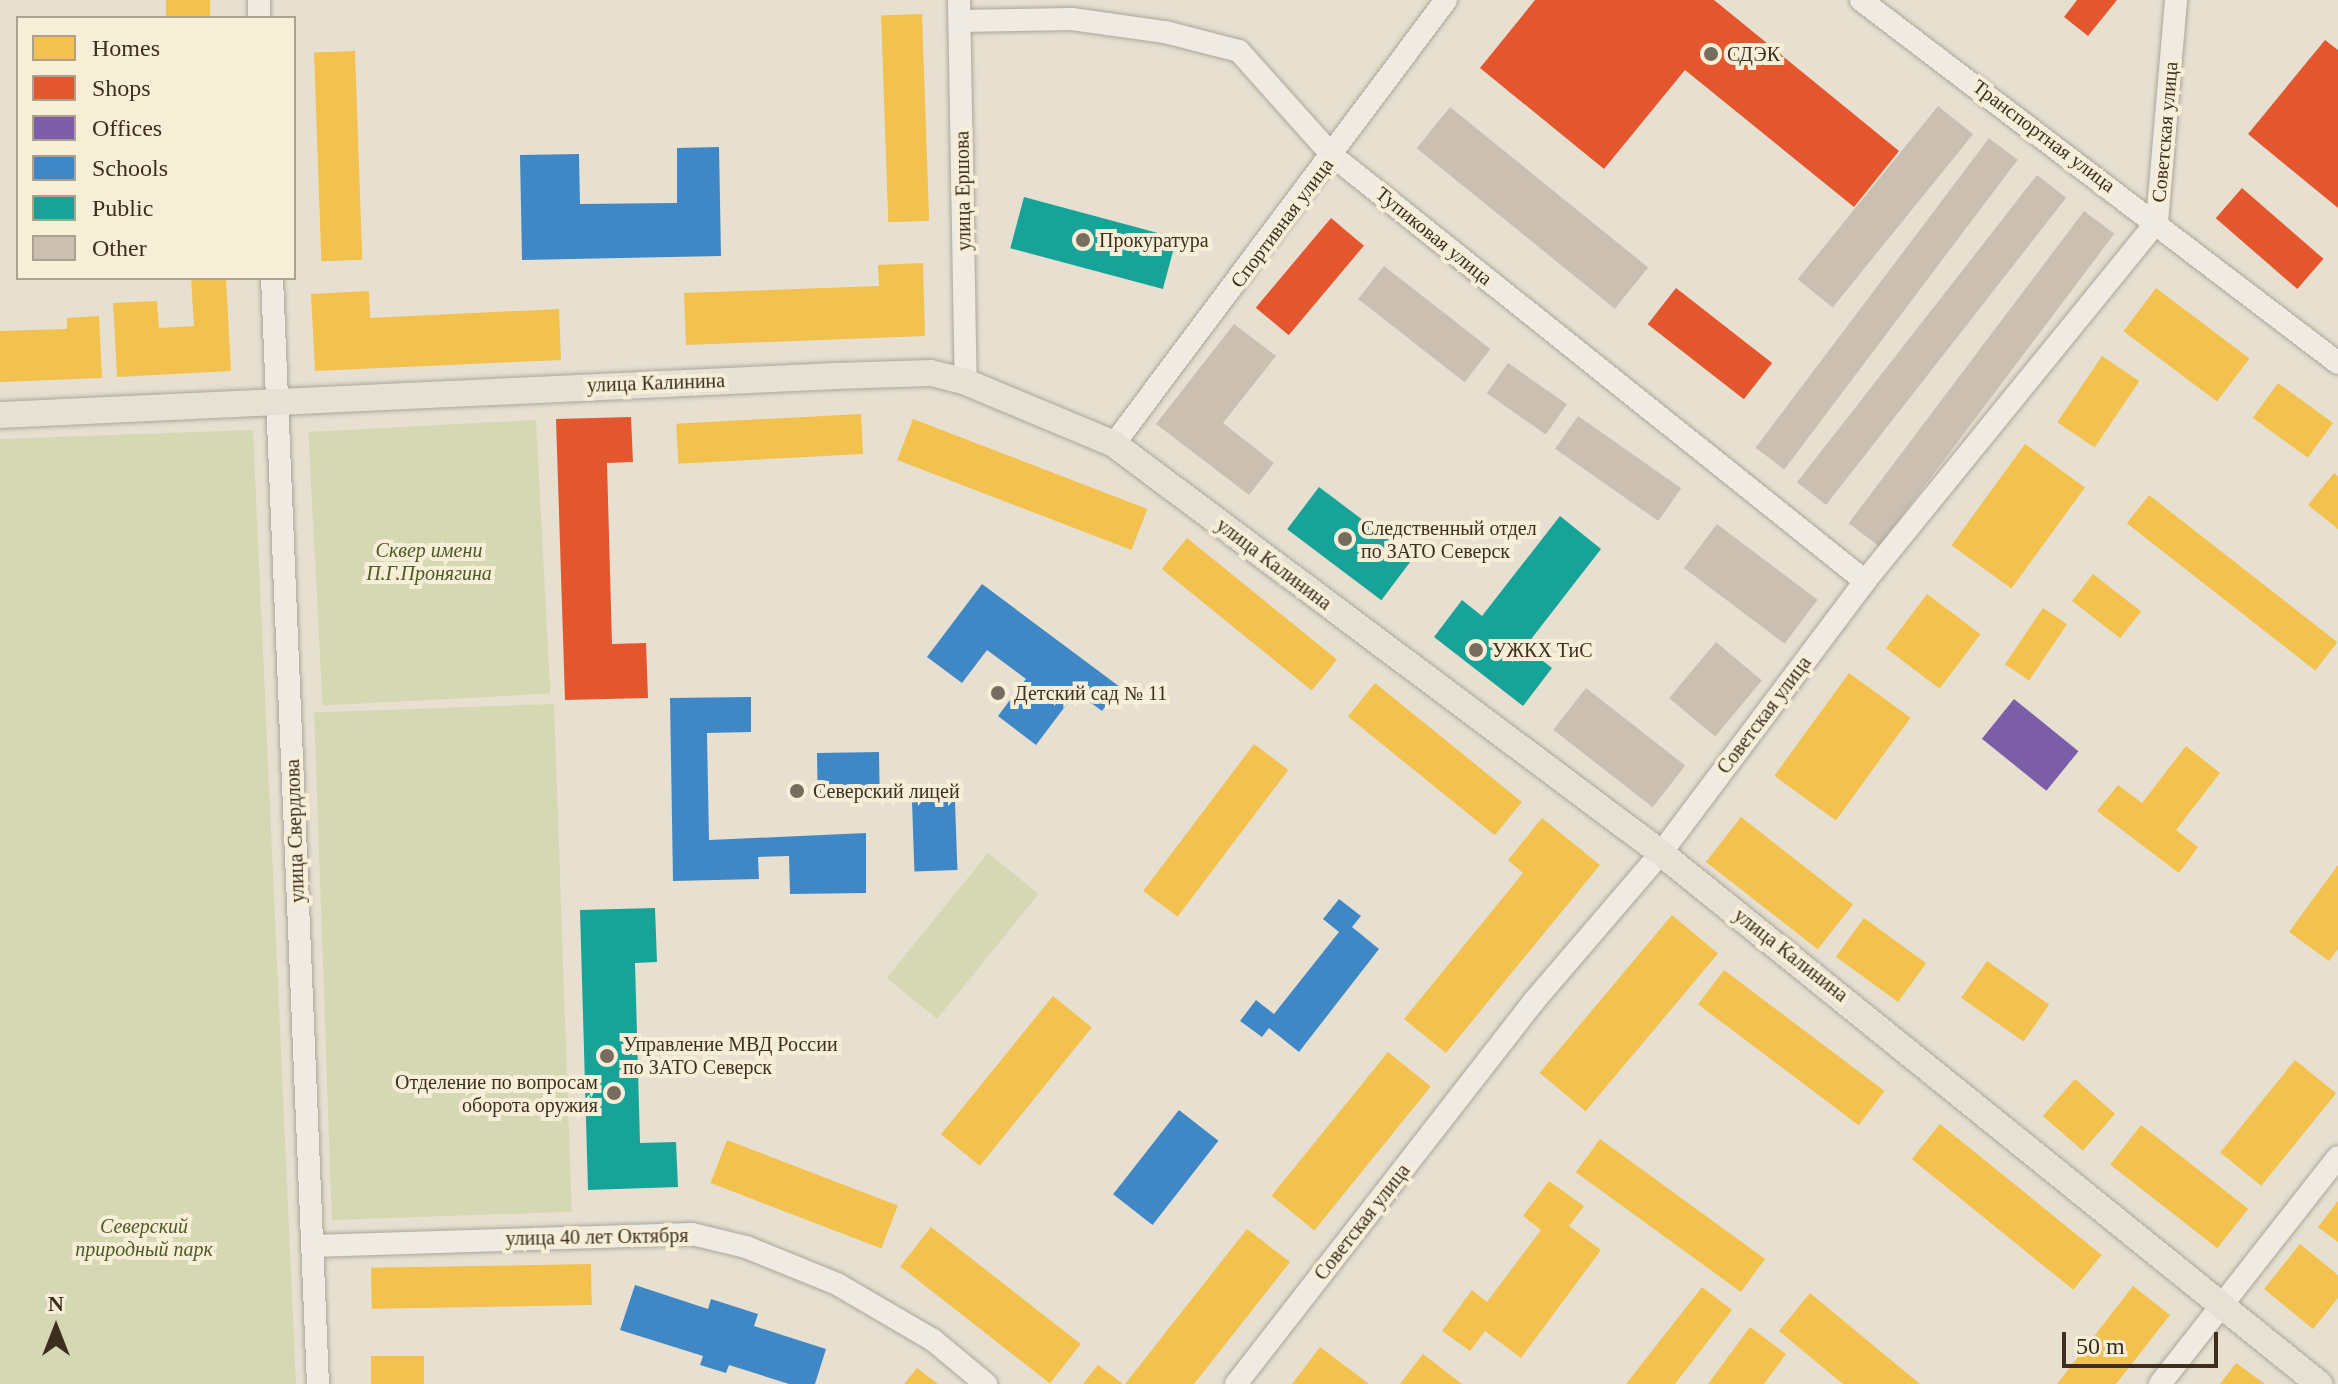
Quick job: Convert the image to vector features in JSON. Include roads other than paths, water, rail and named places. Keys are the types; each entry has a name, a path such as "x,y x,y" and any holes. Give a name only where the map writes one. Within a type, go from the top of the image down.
{"main road":[{"name":"улица Калинина","path":"0,415 276,400 931,373 966,382 1114,444 1661,853 2319,1384"}],"street":[{"name":"Спортивная улица","path":"1114,444 1333,156 1446,0"},
{"name":"Транспортная улица","path":"1861,0 2157,222 2338,363"},
{"name":"Советская улица","path":"1236,1384 1534,1001 1661,853 1865,581 2157,222 2176,0"},
{"name":"Тупиковая улица","path":"959,10 1072,19 1165,32 1239,51 1333,156 1865,581"},
{"name":"улица Ершова","path":"959,10 966,382"},
{"name":"улица Свердлова","path":"272,280 318,1384"},
{"path":"2160,1384 2338,1157"},
{"name":"улица 40 лет Октября","path":"312,1246 692,1234 746,1247 837,1284 933,1340 986,1384"}],"place":[{"name":"СДЭК","path":"1711,54"},
{"name":"Прокуратура","path":"1083,240"},
{"name":"Следственный отдел по ЗАТО Северск","path":"1345,539"},
{"name":"УЖКХ ТиС","path":"1476,650"},
{"name":"Детский сад № 11","path":"998,693"},
{"name":"Северский лицей","path":"797,791"},
{"name":"Управление МВД России по ЗАТО Северск","path":"607,1056"},
{"name":"Отделение по вопросам оборота оружия","path":"614,1093"}],"park label":[{"name":"Сквер имени П.Г.Пронягина","path":"429,562"},
{"name":"Северский природный парк","path":"144,1238"}]}
